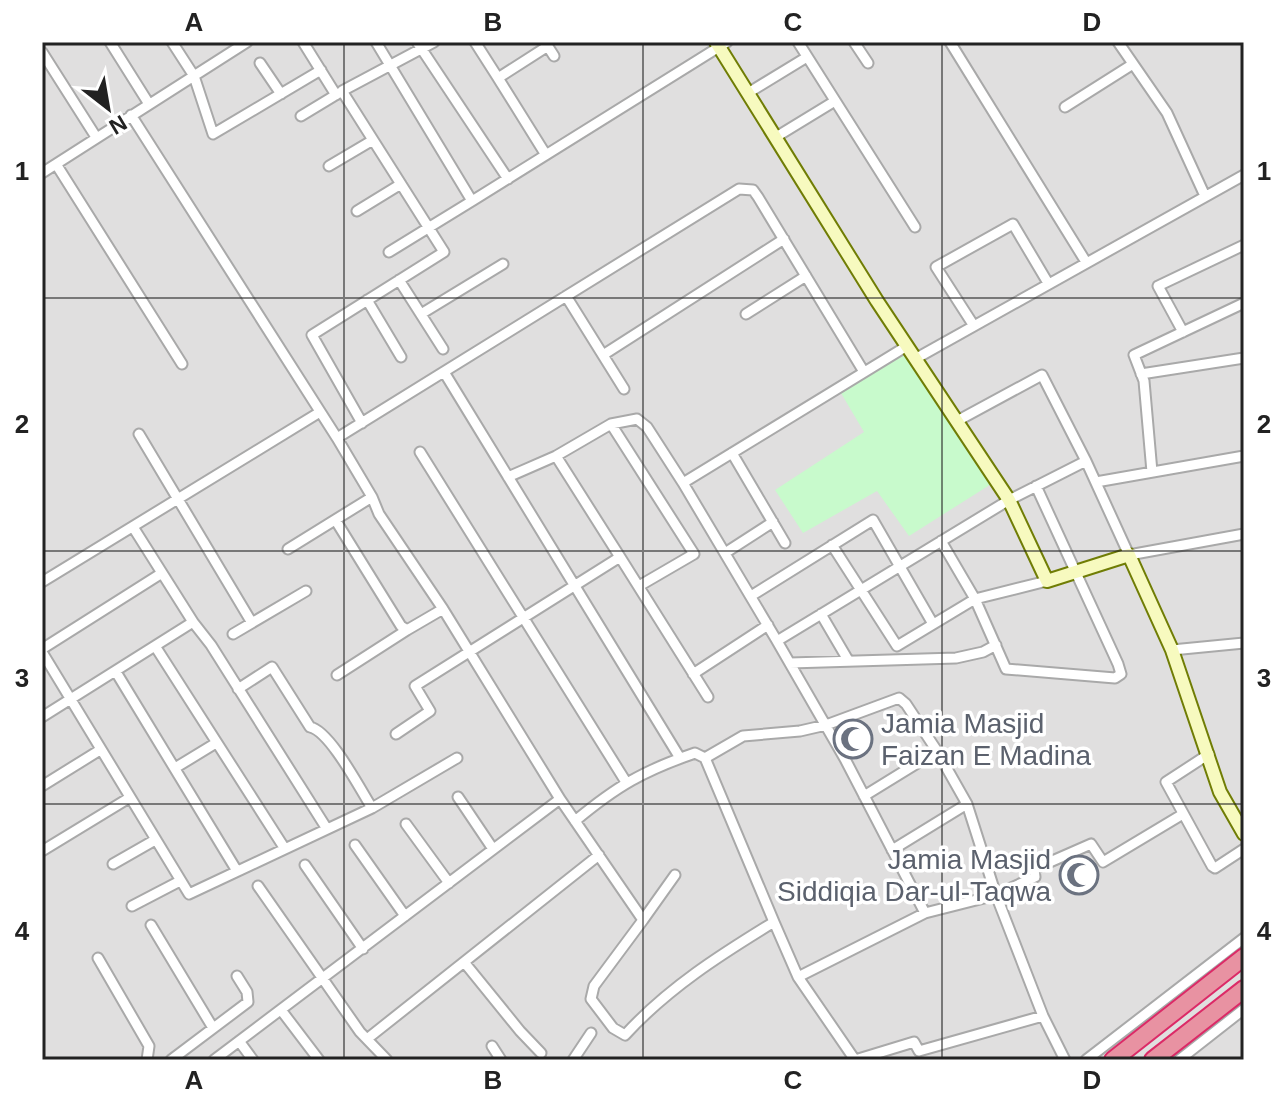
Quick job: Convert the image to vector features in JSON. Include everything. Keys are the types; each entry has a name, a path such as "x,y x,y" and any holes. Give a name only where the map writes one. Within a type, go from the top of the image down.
{"highway":[{"path":"1113,1060 1244,957"},
{"path":"1153,1060 1244,989"}],"street":[{"path":"110,42 149,104"},
{"path":"172,42 194,76 213,134 321,70"},
{"path":"42,172 194,76 233,46 247,42"},
{"path":"303,42 373,140 444,252 312,335 362,423"},
{"path":"376,42 472,201"},
{"path":"301,116 420,46 434,42"},
{"path":"475,42 546,155"},
{"path":"798,42 915,227"},
{"path":"854,42 868,63"},
{"path":"950,42 1086,262"},
{"path":"1118,42 1167,113 1205,196"},
{"path":"389,252 721,43 748,93 915,359 1009,500 1047,581"},
{"path":"498,78 546,44 554,56"},
{"path":"420,46 508,179"},
{"path":"42,52 96,137"},
{"path":"748,93 807,57"},
{"path":"260,63 281,94"},
{"path":"1065,107 1133,64"},
{"path":"776,137 835,101"},
{"path":"131,115 337,438 379,514 443,609 560,799 643,920"},
{"path":"329,166 373,140"},
{"path":"56,164 182,364"},
{"path":"915,359 1244,175"},
{"path":"357,211 401,184"},
{"path":"337,438 739,189 753,190 864,372"},
{"path":"974,326 936,267 1013,224 1048,283"},
{"path":"603,355 784,239"},
{"path":"1183,332 1158,286 1244,245"},
{"path":"421,314 503,264"},
{"path":"746,314 806,276"},
{"path":"399,280 443,349"},
{"path":"566,296 624,389"},
{"path":"367,300 401,357"},
{"path":"1152,472 1144,381 1134,355 1244,303"},
{"path":"683,483 907,346"},
{"path":"1141,374 1244,358"},
{"path":"444,372 680,758"},
{"path":"957,421 1042,375 1096,482 1172,650 1220,792 1244,834"},
{"path":"42,582 320,412"},
{"path":"508,477 556,456 611,424 637,419 647,427 826,725 925,913"},
{"path":"611,424 694,554 639,586"},
{"path":"139,434 252,623"},
{"path":"420,452 626,782"},
{"path":"732,453 785,543"},
{"path":"556,456 708,697"},
{"path":"1096,482 1244,456"},
{"path":"777,641 1009,500 1086,461"},
{"path":"941,541 975,599 1006,669 1115,678 1121,674 1036,486"},
{"path":"288,549 372,497"},
{"path":"751,596 873,520 933,624"},
{"path":"336,521 401,626 407,630"},
{"path":"725,553 773,522"},
{"path":"133,527 327,829"},
{"path":"832,545 897,646 975,599 1047,581 1129,555 1244,534"},
{"path":"396,734 430,711 415,686 620,557"},
{"path":"162,573 42,650 189,894 372,808 457,758"},
{"path":"233,634 306,591"},
{"path":"337,675 443,609"},
{"path":"821,614 848,660"},
{"path":"42,717 193,622"},
{"path":"693,674 768,625"},
{"path":"1172,650 1244,643"},
{"path":"790,663 956,658 983,652 996,645"},
{"path":"155,646 285,849"},
{"path":"238,689 272,667 310,727 315,727 326,736 372,808"},
{"path":"116,672 237,871"},
{"path":"705,758 743,736 800,731 826,725 899,698 937,751 967,804 996,895 1043,1016 1065,1060"},
{"path":"175,768 216,743"},
{"path":"42,786 100,750"},
{"path":"864,796 937,751"},
{"path":"575,821 612,790 657,766 695,753 705,758 798,977 855,1060 914,1042 919,1051 1043,1016"},
{"path":"1209,754 1166,782 1215,868 1244,849"},
{"path":"458,797 493,849"},
{"path":"42,851 129,798"},
{"path":"214,1060 560,799"},
{"path":"892,850 967,804"},
{"path":"798,977 925,913 996,895 1035,877 1034,869 1091,844 1103,862 1183,814"},
{"path":"406,824 449,883"},
{"path":"113,864 155,840"},
{"path":"355,845 405,916"},
{"path":"367,1039 599,855"},
{"path":"305,865 363,949"},
{"path":"675,875 594,986 591,999 613,1028 625,1035 644,1014 697,970 774,922"},
{"path":"132,906 180,881"},
{"path":"258,886 367,1039 387,1060"},
{"path":"151,925 213,1028"},
{"path":"1086,1060 1244,938"},
{"path":"98,958 149,1046 147,1060"},
{"path":"464,962 541,1053"},
{"path":"171,1060 248,1002 247,992 237,976"},
{"path":"281,1010 319,1060"},
{"path":"1179,1060 1243,1011"},
{"path":"573,1060 591,1033"},
{"path":"239,1041 253,1060"},
{"path":"492,1046 501,1060"}],"shaded area":[{"path":"42,42 1244,42 1244,1060 42,1060"}],"green space":[{"path":"907,346 996,481 909,536 877,491 803,533 775,490 864,432 838,388"}],"place":[{"name":"Jamia Masjid Faizan E Madina","path":"853,739"},
{"name":"Jamia Masjid Siddiqia Dar-ul-Taqwa","path":"1079,875"}]}
